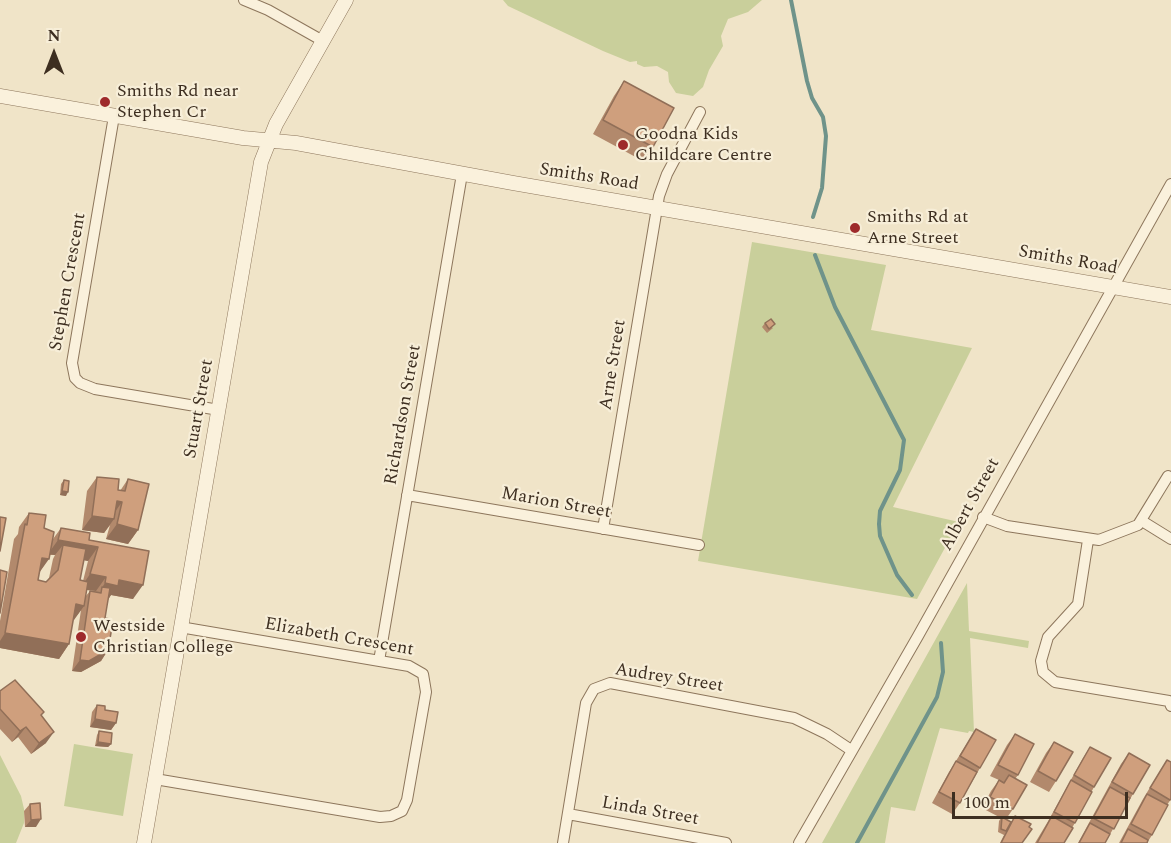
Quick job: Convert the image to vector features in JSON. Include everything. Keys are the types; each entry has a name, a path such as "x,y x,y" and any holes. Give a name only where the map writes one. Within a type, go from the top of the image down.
{"street":[{"path":"244,0 268,10 323,40"},
{"name":"Stuart Street","path":"144,843 260,171 270,141 346,0"},
{"name":"Smiths Road","path":"0,96 270,141 296,143 1171,297"},
{"name":"Arne Street","path":"603,529 657,207 664,180 700,112"},
{"name":"Stephen Crescent","path":"114,116 72,363 75,378 80,383 95,389 219,410"},
{"name":"Richardson Street","path":"379,661 462,174"},
{"name":"Albert Street","path":"798,843 918,636 982,517 1171,184"},
{"path":"982,517 1007,526 1088,540 1111,538 1142,520 1170,476 1166,464"},
{"name":"Marion Street","path":"407,495 699,545"},
{"path":"1142,520 1171,539"},
{"path":"1088,540 1078,604 1048,637 1041,661 1042,672 1055,682 1170,702"},
{"name":"Elizabeth Crescent","path":"155,779 380,817 396,814 407,800 426,678 415,668 180,627"},
{"name":"Audrey Street","path":"563,843 586,703 594,689 610,683 794,718 827,734 851,750"},
{"name":"Linda Street","path":"568,814 726,843"}],"green space":[{"path":"503,0 762,0 748,12 728,19 721,36 723,46 709,70 703,87 693,96 676,93 669,82 668,72 657,66 644,67 637,64 637,61 630,62 603,51 508,6"},
{"path":"752,242 886,265 871,330 972,348 893,507 959,522 917,599 698,561"},
{"path":"967,583 969,631 1029,641 1028,648 970,638 974,732 940,728 915,811 891,807 885,843 822,843"},
{"path":"74,744 133,754 123,816 64,806"},
{"path":"0,755 21,796 24,809 24,823 16,843 0,843"}],"building":[{"path":"624,81 674,108 653,147 603,120"},
{"path":"771,319 775,324 769,329 765,323"},
{"path":"97,477 119,479 118,490 125,491 128,479 149,484 138,530 117,524 122,502 117,501 114,519 92,516"},
{"path":"64,480 69,481 68,492 62,491"},
{"path":"29,513 46,515 44,528 54,532 49,559 42,558 38,580 46,582 58,570 63,545 86,549 80,580 88,582 84,606 76,604 69,644 5,633"},
{"path":"0,517 6,518 0,551"},
{"path":"61,528 90,533 89,540 149,551 143,585 119,580 118,586 105,583 106,577 90,574 98,547 58,540"},
{"path":"0,570 7,572 0,613"},
{"path":"102,587 110,588 105,618 110,619 108,627 112,627 108,650 89,661 80,660 90,591 101,593"},
{"path":"15,680 44,712 41,715 54,732 39,743 26,727 20,731 0,709 0,691"},
{"path":"97,705 105,706 105,710 118,712 116,723 95,719"},
{"path":"976,729 996,740 980,768 960,756"},
{"path":"99,731 112,733 111,744 98,742"},
{"path":"1015,734 1034,744 1018,775 998,765"},
{"path":"1054,742 1073,752 1056,781 1038,771"},
{"path":"1090,747 1111,758 1094,787 1074,775"},
{"path":"1129,753 1150,765 1133,794 1112,782"},
{"path":"1167,760 1171,762 1170,800 1150,788"},
{"path":"956,761 977,772 960,803 939,792"},
{"path":"1009,775 1027,785 1013,809 990,797 999,780 1004,783"},
{"path":"1071,780 1092,792 1075,823 1054,812"},
{"path":"1110,787 1130,798 1114,829 1093,818"},
{"path":"1147,794 1168,805 1152,835 1131,824"},
{"path":"40,803 41,819 31,820 30,804"},
{"path":"1015,816 1031,824 1029,827 1032,829 1022,843 1001,843"},
{"path":"1052,816 1073,828 1064,843 1037,843"},
{"path":"1002,817 1011,822 1006,831 1001,829"},
{"path":"1090,823 1110,834 1105,843 1079,843"},
{"path":"1128,829 1148,840 1147,843 1121,843"}],"waterway":[{"path":"791,0 807,81 812,98 823,117 826,136 822,188 813,217"},
{"path":"815,255 835,307 904,440 900,470 880,511 879,524 880,536 897,575 912,595"},
{"path":"857,843 937,697 943,672 941,643"}],"place":[{"name":"Smiths Rd near Stephen Cr","path":"105,102"},
{"name":"Goodna Kids Childcare Centre","path":"623,145"},
{"name":"Smiths Rd at Arne Street","path":"855,228"},
{"name":"Westside Christian College","path":"81,637"}]}
